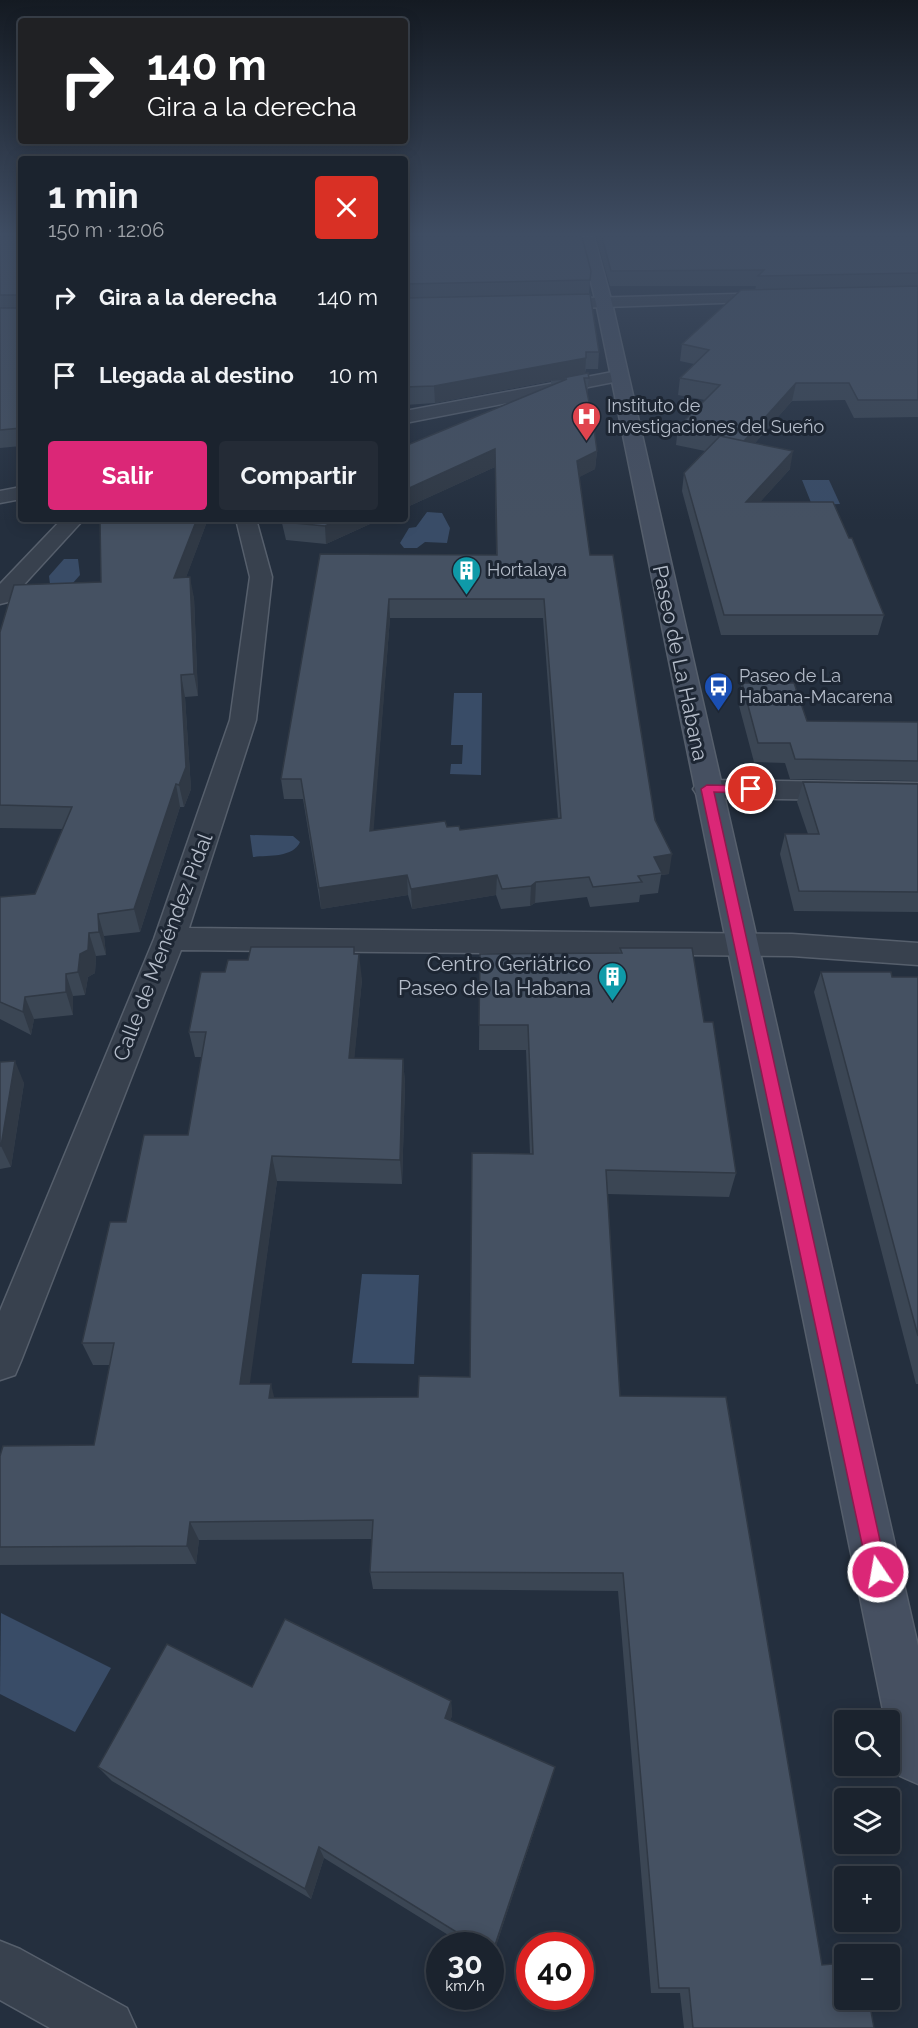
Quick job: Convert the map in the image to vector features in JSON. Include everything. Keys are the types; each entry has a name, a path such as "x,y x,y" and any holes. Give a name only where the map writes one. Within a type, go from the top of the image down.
{"street":[{"name":"Paseo de La Habana","path":"609,332 918,1758"},
{"path":"408,416 618,376"},
{"path":"0,497 18,494"},
{"path":"0,597 71,522"},
{"name":"Calle de Menéndez Pidal","path":"0,1361 170,939 243,720 261,577 247,522"},
{"path":"707,789 918,792"},
{"path":"170,939 792,945 918,954"},
{"path":"0,1969 107,2028"}],"water":[{"path":"802,480 829,480 840,504 812,505"},
{"path":"427,512 442,513 450,528 447,543 425,542 417,548 404,548 400,543 409,528 416,527"},
{"path":"64,559 78,559 80,575 65,592 51,592 49,576"},
{"path":"454,693 482,693 481,775 450,774 451,764 462,764 463,745 451,745"},
{"path":"250,835 293,836 300,842 292,851 286,853 253,857"},
{"path":"362,1274 419,1275 414,1364 352,1363"},
{"path":"1,1613 111,1668 75,1732 0,1694"}],"building":[{"path":"0,332 18,332 18,428 0,430"},
{"path":"408,332 596,332 599,352 586,352 586,358 434,386 408,387"},
{"path":"696,332 918,332 918,400 858,400 849,383 796,383 744,441 678,427 720,385 680,378 709,350 682,344"},
{"path":"588,373 589,378 584,378 597,451 577,461 590,555 613,555 655,820 672,854 654,857 662,873 638,876 642,882 593,887 589,877 536,882 531,886 502,889 497,875 411,889 407,875 319,888 301,779 281,779 320,554 497,555 495,449 408,489 408,445 567,379 552,380","holes":["389,599 544,599 561,818 460,830 459,826 447,827 445,821 370,831"]},
{"path":"720,436 793,451 746,502 833,502 849,538 852,538 884,615 724,615 684,473"},
{"path":"100,522 196,522 174,578 190,577 194,674 181,675 186,767 179,785 176,784 134,909 98,914 99,932 89,933 88,950 80,954 78,972 66,974 66,992 25,997 23,1012 0,1002 0,897 35,894 72,807 0,805 0,632 14,585 101,582"},
{"path":"284,522 334,522 325,526"},
{"path":"742,683 794,683 807,721 918,722 918,761 795,759 790,743 758,743"},
{"path":"803,782 918,784 918,892 799,891 785,834 819,834"},
{"path":"251,947 354,947 354,954 359,954 349,1058 403,1059 400,1160 272,1156 240,1384 271,1384 269,1398 418,1397 419,1376 470,1377 472,1153 533,1154 528,1025 479,1025 480,954 622,953 620,948 692,948 704,1022 713,1022 736,1173 606,1170 620,1396 726,1397 822,1965 834,1964 834,2010 871,2010 874,2028 693,2028 689,1988 659,1988 623,1573 370,1572 373,1520 190,1522 187,1546 0,1547 0,1456 3,1446 94,1445 114,1343 82,1343 110,1222 126,1222 144,1135 188,1135 206,1032 189,1032 201,972 225,972 228,960 248,960"},
{"path":"821,972 891,972 892,977 918,977 918,1336"},
{"path":"15,1061 1,1146 0,1146 0,1062"},
{"path":"285,1619 451,1701 445,1718 555,1767 499,1932 456,1932 319,1847 305,1889 98,1767 167,1644 252,1687"}],"place":[{"name":"Instituto de Investigaciones del Sueño","path":"586,442"},
{"name":"Hortalaya","path":"466,596"},
{"name":"Paseo de La Habana-Macarena","path":"718,712"},
{"name":"Centro Geriátrico Paseo de la Habana","path":"612,1002"}],"route":[{"path":"751,789 707,789 878,1572"}]}
